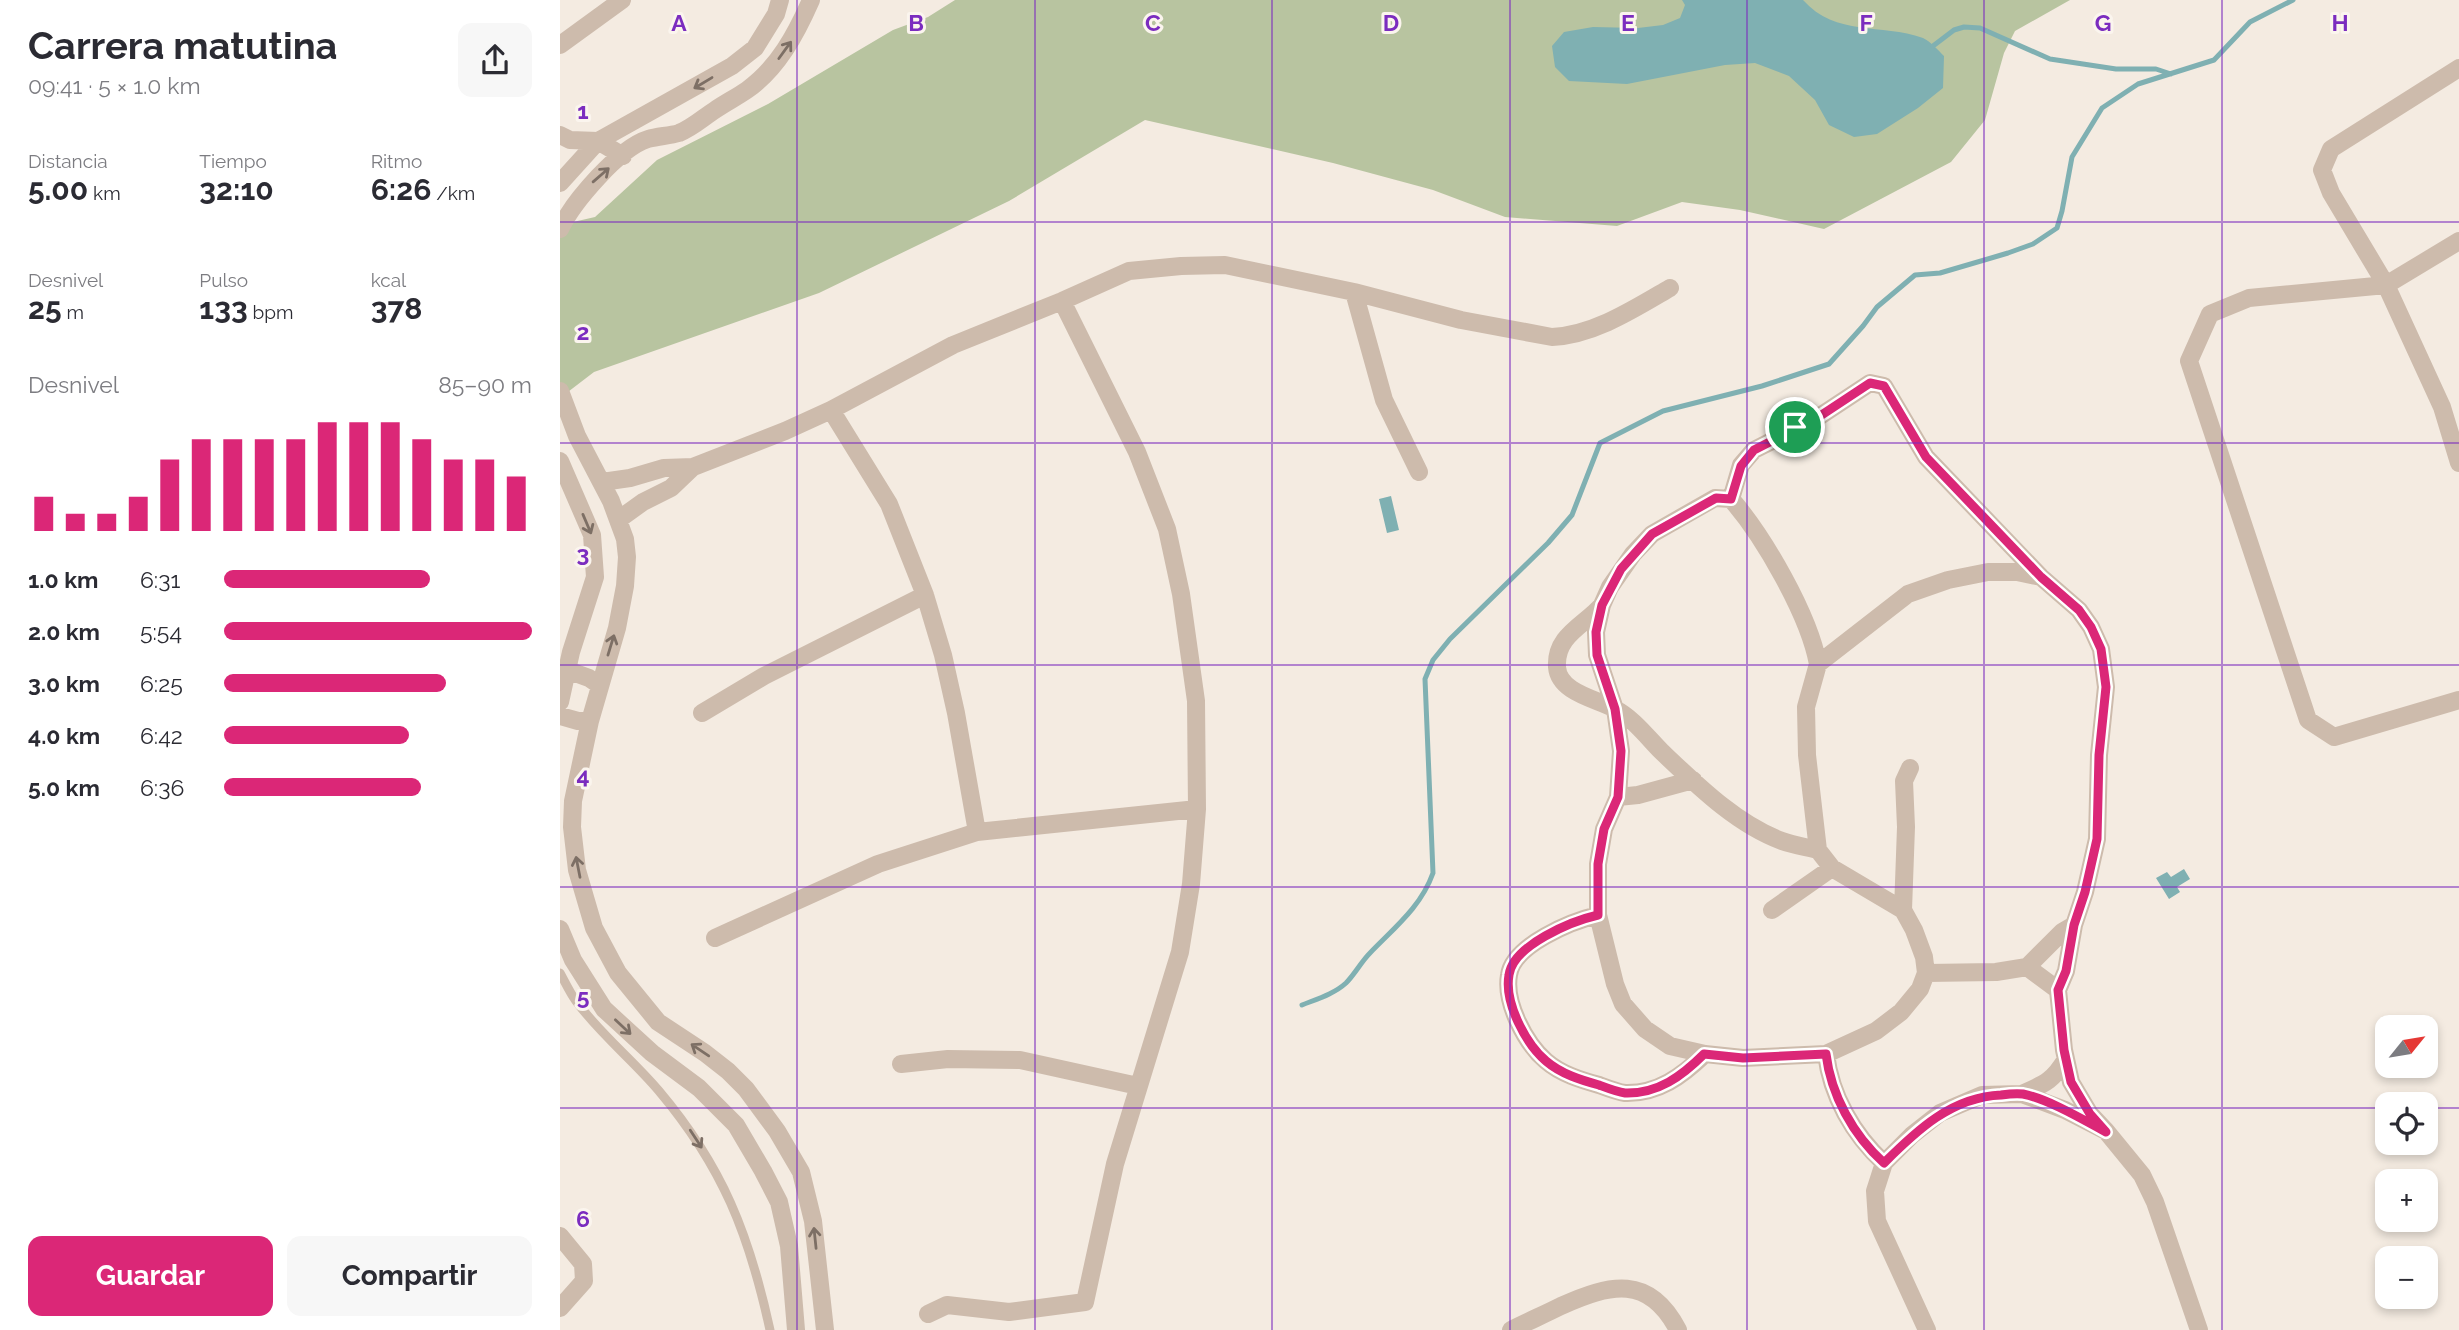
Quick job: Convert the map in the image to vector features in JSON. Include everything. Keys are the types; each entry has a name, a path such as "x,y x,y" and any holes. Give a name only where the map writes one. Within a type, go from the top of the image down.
{"street":[{"path":"560,45 622,0"},
{"path":"560,183 598,141 668,104 755,48 776,15 780,0"},
{"path":"560,229 567,214 593,182 623,156 646,139 680,132 748,90 772,67 788,46 811,0"},
{"path":"2459,68 2332,149 2322,170 2331,193 2386,285 2442,407 2459,463"},
{"path":"560,135 570,140 598,141 623,156"},
{"path":"2459,241 2386,285 2249,298 2210,314 2189,361 2308,720 2334,737 2459,700"},
{"path":"602,482 664,468 693,467 785,431 831,410 953,345 1129,271 1225,265 1354,292 1461,320 1552,337 1565,337 1599,325 1670,288"},
{"path":"1354,292 1384,400 1419,472"},
{"path":"928,1314 947,1305 1009,1312 1085,1302 1115,1164 1180,952 1191,884 1197,809 1196,701 1181,594 1167,529 1138,452 1062,301"},
{"path":"1731,499 1741,466 1754,450 1817,418 1870,383 1884,386 1926,457 2041,577 2079,610 2091,627 2101,649 2106,687 2099,755 2097,839 2085,892 2074,925 2066,971 2058,990 2066,1059 2071,1082 2090,1114 2142,1175 2155,1202 2199,1330"},
{"path":"560,391 577,436 602,482 618,520 625,540 627,558 617,628 598,685 573,802 572,827 577,870 594,928 618,973 658,1023 729,1071 746,1089 777,1131 801,1172 813,1221 825,1330"},
{"path":"831,410 889,504 925,595 943,655 956,713 977,832"},
{"path":"560,461 592,535 595,559 595,577 560,702"},
{"path":"618,520 643,502 671,488 693,467"},
{"path":"1818,850 1781,841 1750,823 1693,780 1615,709 1582,696 1566,684 1557,669 1559,650 1567,635 1592,617 1602,605 1621,569 1652,534 1716,498 1731,499 1765,545 1798,608 1815,648 1818,664 1806,707 1807,755 1818,850 1832,868 1903,910"},
{"path":"1818,664 1908,594 1948,580 1988,572 2017,572 2041,577"},
{"path":"702,713 764,676 925,595"},
{"path":"1602,605 1596,632 1597,655 1615,709 1621,751 1618,797 1604,829 1598,864 1598,915 1615,984 1623,1004 1645,1029 1670,1046 1704,1054 1743,1058 1826,1054 1876,1031 1901,1012 1920,989 1926,973 1924,957 1903,910 1906,827 1904,781 1910,768"},
{"path":"567,670 598,685"},
{"path":"560,716 590,721"},
{"path":"1618,797 1638,795 1693,780"},
{"path":"715,938 878,864 977,832 1197,809"},
{"path":"1772,910 1832,868"},
{"path":"1598,915 1579,919 1547,934 1521,953 1508,974 1511,1004 1522,1032 1545,1061 1568,1075 1624,1093 1650,1089 1674,1081 1704,1054"},
{"path":"1926,973 1996,972 2027,967 2062,932 2074,925"},
{"path":"560,929 573,960 604,1009 652,1053 699,1088 736,1125 779,1202 789,1246 796,1330"},
{"path":"2027,967 2058,990"},
{"path":"1826,1054 1831,1083 1842,1110 1884,1163"},
{"path":"901,1064 948,1059 1020,1060 1138,1086"},
{"path":"1927,1330 1877,1221 1875,1191 1884,1163 1912,1135 1940,1113 1982,1096 2022,1094 2049,1082 2066,1059"},
{"path":"2022,1094 2065,1110 2106,1132"},
{"path":"560,1237 583,1264 584,1281 560,1308"},
{"path":"792,1277 820,1277"},
{"path":"1511,1330 1595,1291 1623,1288 1649,1295 1668,1311 1678,1330"}],"lane":[{"path":"560,973 575,1000 657,1089 693,1133 722,1181 744,1235 761,1288 770,1330"}],"green space":[{"path":"955,0 2070,0 2015,31 2004,53 1985,120 1951,162 1824,229 1740,210 1682,202 1617,226 1505,217 1433,190 1333,163 1145,120 1009,201 819,293 594,372 560,398 560,225 595,217 657,160 768,104 893,30 928,17"}],"water":[{"path":"1682,0 1803,0 1816,12 1844,24 1923,38 1944,56 1943,88 1918,108 1877,134 1854,137 1829,125 1815,100 1789,76 1755,63 1725,65 1627,84 1569,81 1555,67 1552,46 1564,32 1593,27 1638,28 1663,25 1680,18 1685,5"},
{"path":"1391,496 1399,530 1387,533 1379,499"},
{"path":"2184,869 2190,879 2177,887 2180,892 2169,899 2156,878 2167,872 2171,877"}],"waterway":[{"path":"1302,1005 1331,993 1346,983 1406,916 1428,885 1433,873 1425,679 1433,660 1450,639 1548,543 1572,515 1600,443 1663,411 1762,386 1829,364 1877,307 1915,275 1940,273 2033,244 2057,228 2072,157 2102,108 2138,84 2214,60 2250,22 2293,0"},
{"path":"1933,46 1954,30 1964,27 1980,28 2050,59 2116,69 2156,69 2171,74"}],"route":[{"path":"1870,383 1884,386 1926,457 2041,577 2079,610 2101,649 2106,687 2099,755 2097,839 2085,892 2074,925 2066,971 2058,990 2064,1050 2071,1082 2090,1114 2106,1132 2065,1110 2022,1094 1982,1096 1940,1113 1912,1135 1884,1163 1842,1110 1831,1083 1826,1054 1743,1058 1704,1054 1674,1081 1650,1089 1624,1093 1568,1075 1545,1061 1522,1032 1511,1004 1508,974 1521,953 1547,934 1579,919 1598,915 1598,864 1604,829 1618,797 1621,751 1615,709 1597,655 1596,632 1602,605 1610,587 1621,569 1652,534 1716,498 1731,499 1741,466 1754,450 1795,427 1817,418 1870,383"}]}
